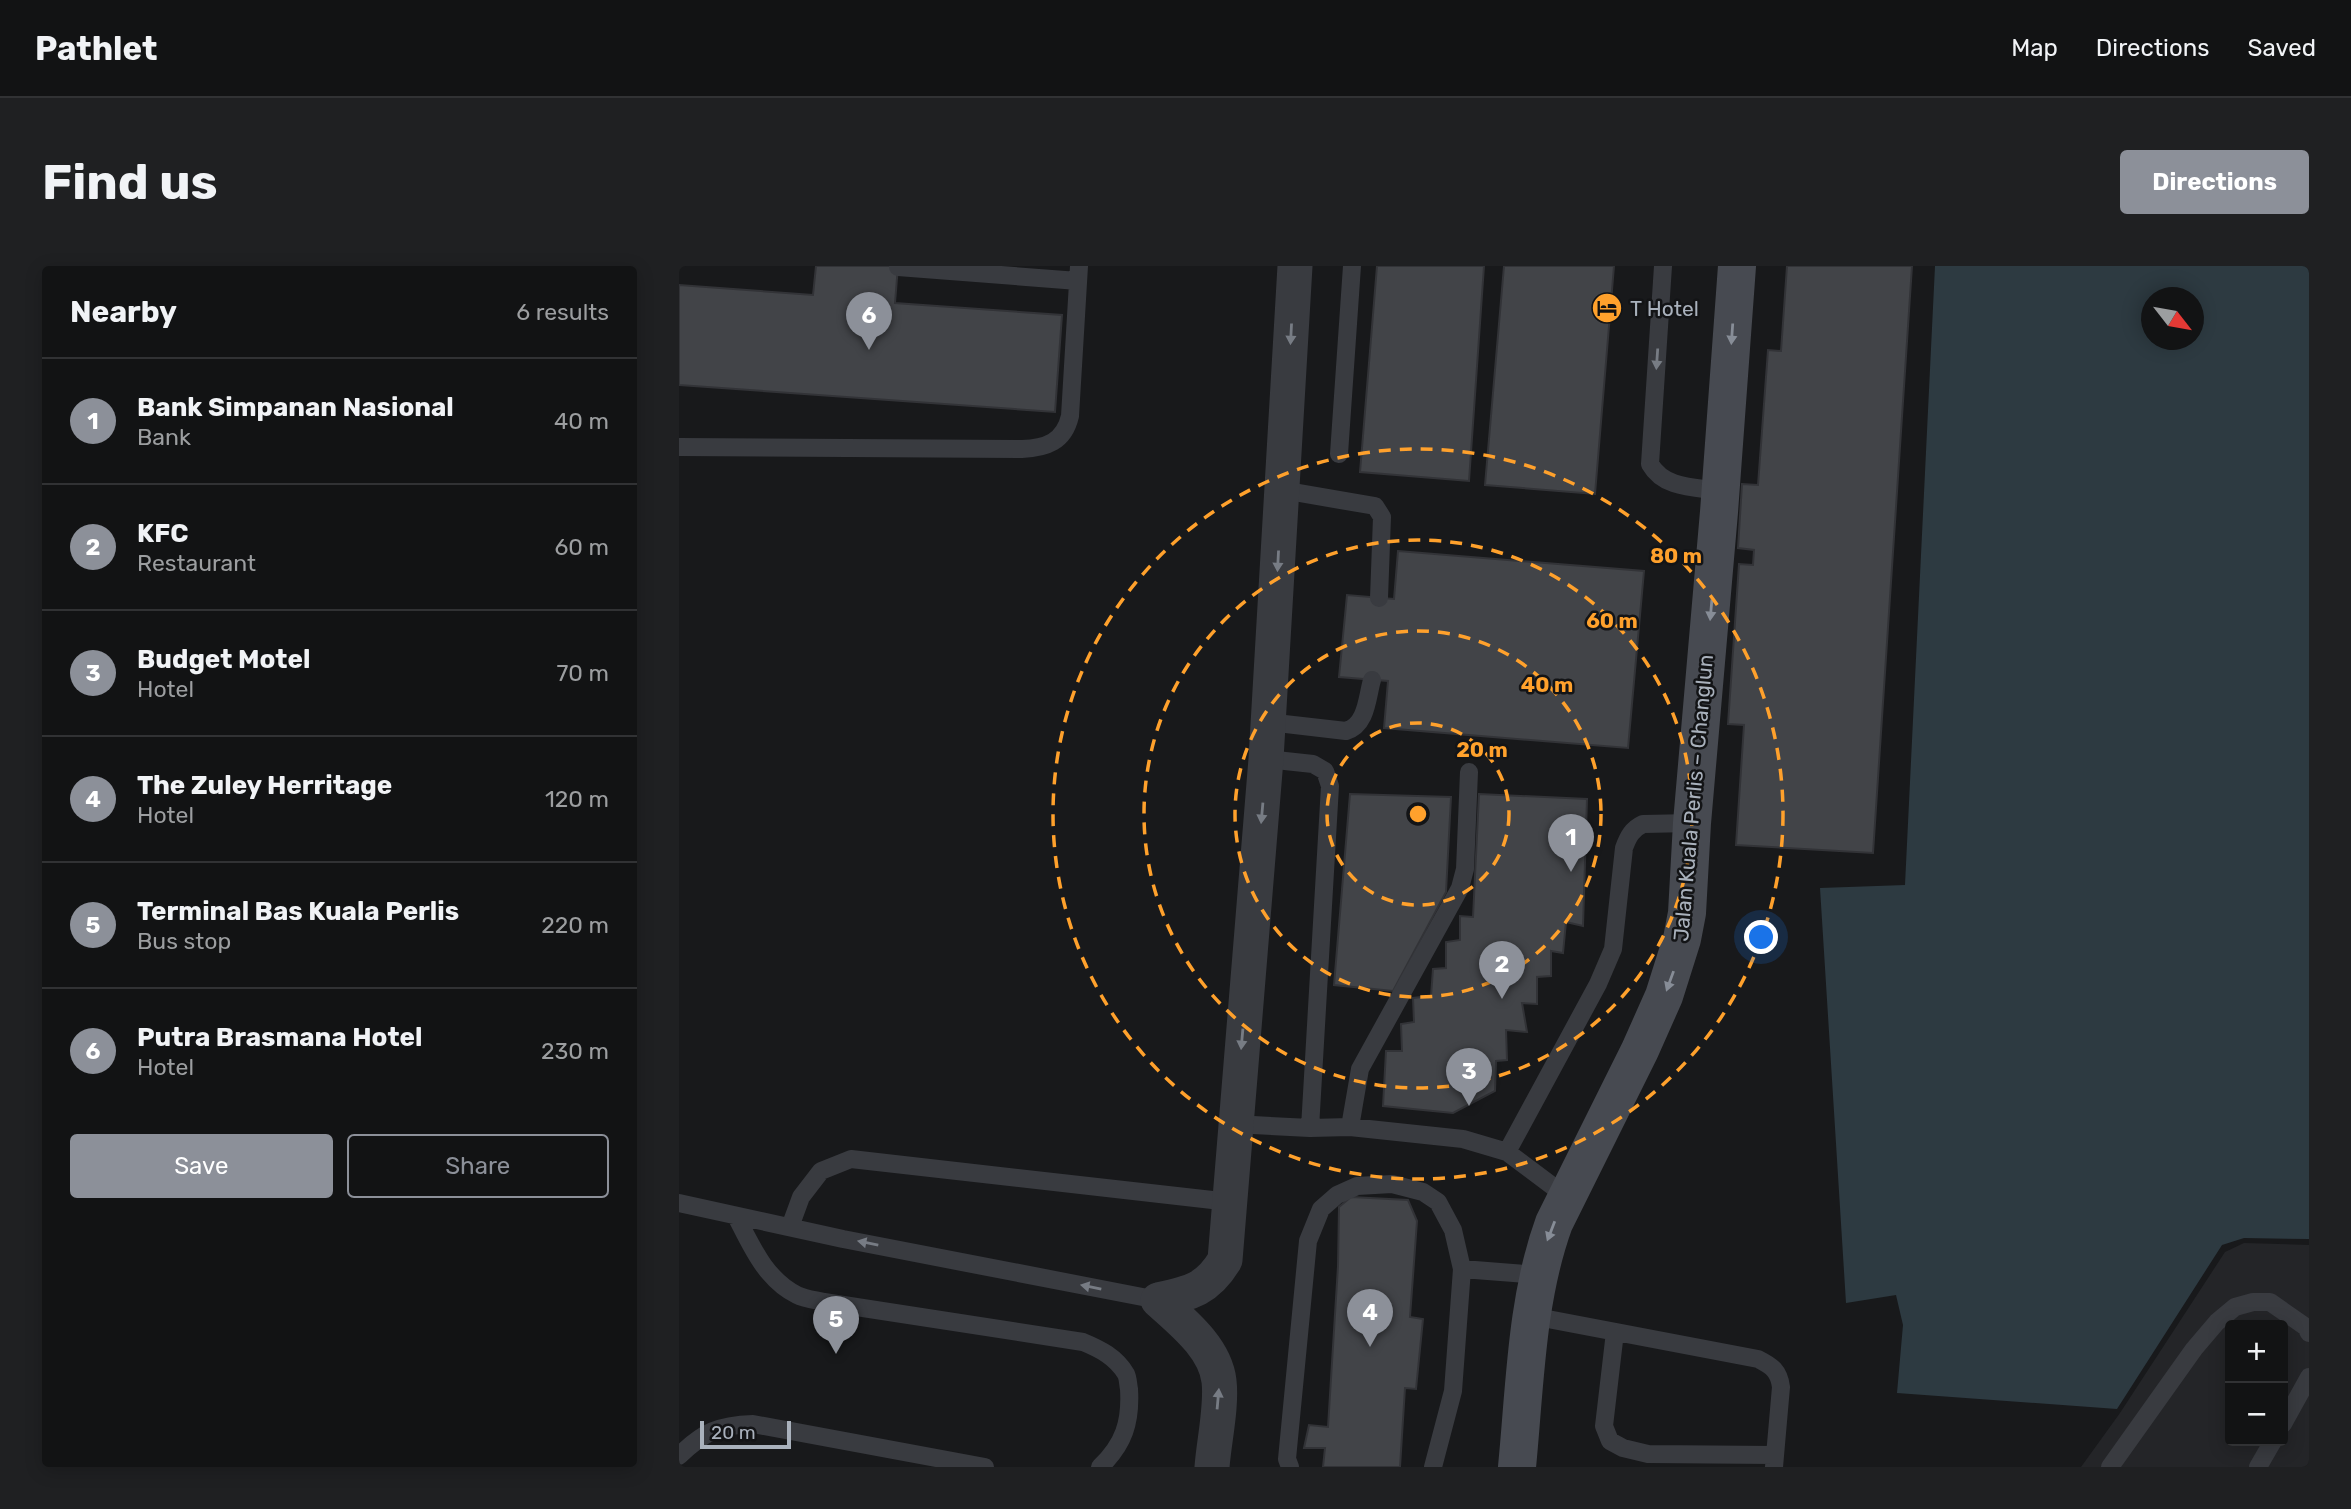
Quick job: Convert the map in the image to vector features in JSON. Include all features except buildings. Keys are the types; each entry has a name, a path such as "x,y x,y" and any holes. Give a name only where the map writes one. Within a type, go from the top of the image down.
{"street":[{"path":"1158,1300 1193,1292 1218,1272 1225,1260 1234,1124 1266,759 1295,266"},
{"name":"Jalan Kuala Perlis – Changlun","path":"1517,1467 1532,1316 1544,1249 1567,1196 1640,1050 1675,965 1687,913 1737,266"},
{"path":"1158,1300 1198,1339 1213,1362 1219,1378 1212,1467"}],"lane":[{"path":"1339,454 1352,266"},
{"path":"1663,266 1650,464 1656,475 1667,482 1721,491"},
{"path":"679,447 1022,449 1039,448 1061,437 1070,416 1079,274 898,267"},
{"path":"1282,490 1366,502 1380,511 1379,598"},
{"path":"1268,722 1346,731 1353,729 1363,715 1372,680"},
{"path":"1266,759 1313,764 1325,771 1330,786 1310,1128"},
{"path":"1349,1127 1360,1069 1460,888 1465,869 1469,772"},
{"path":"1507,1152 1598,984 1613,948 1624,848 1629,836 1643,824 1692,823"},
{"path":"1234,1124 1349,1127 1463,1139 1507,1152 1567,1196"},
{"path":"790,1227 801,1197 821,1171 851,1159 1230,1202"},
{"path":"1290,1467 1287,1459 1308,1241 1321,1209 1337,1195 1357,1186 1392,1184 1423,1192 1438,1202 1453,1230 1462,1269 1453,1391 1433,1467"},
{"path":"679,1203 1158,1300"},
{"path":"736,1216 759,1259 771,1275 798,1295 824,1302 1083,1342 1115,1359 1128,1376 1131,1412 1118,1447 1100,1467"},
{"path":"1462,1269 1540,1275"},
{"path":"2110,1467 2194,1349 2217,1322 2235,1307 2253,1302 2270,1302 2306,1327 2309,1333"},
{"path":"1532,1316 1758,1359 1771,1366 1779,1375 1781,1387 1774,1461 1648,1454 1623,1448 1610,1441 1604,1426 1615,1332"},
{"path":"2288,1415 2309,1377"},
{"path":"679,1456 696,1440 713,1430 731,1425 753,1424 985,1467"},
{"path":"2258,1467 2270,1446"}],"shaded area":[{"path":"1935,266 2309,266 2309,1239 2244,1238 2222,1245 2117,1409 1897,1393 1903,1325 1896,1295 1846,1303 1820,888 1905,885"},
{"path":"2244,1243 2309,1245 2309,1467 2081,1467 2120,1413 2225,1252"}],"place":[{"name":"T Hotel","path":"1607,308"},
{"name":"Putra Brasmana Hotel","path":"869,350"},
{"name":"Bank Simpanan Nasional","path":"1571,872"},
{"name":"KFC","path":"1502,999"},
{"name":"Budget Motel","path":"1469,1106"},
{"name":"The Zuley Herritage","path":"1370,1347"},
{"name":"Terminal Bas Kuala Perlis","path":"836,1354"}]}
